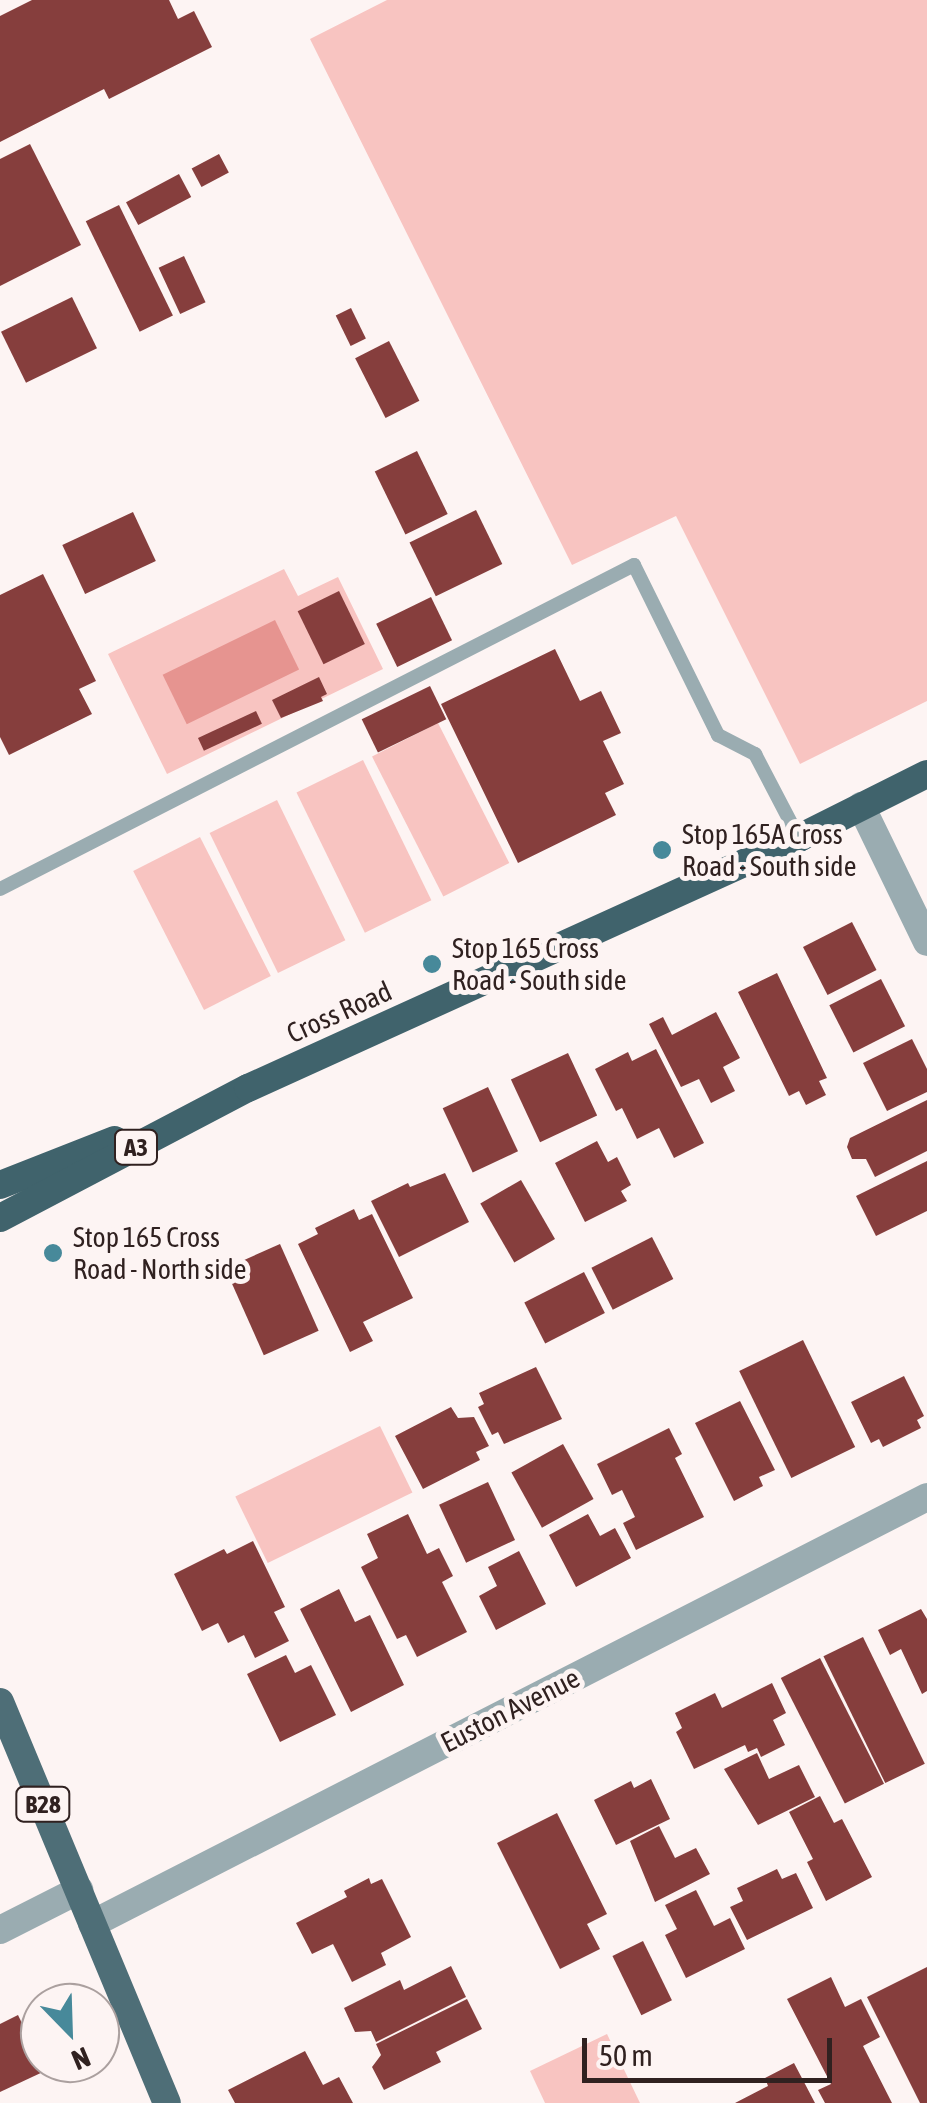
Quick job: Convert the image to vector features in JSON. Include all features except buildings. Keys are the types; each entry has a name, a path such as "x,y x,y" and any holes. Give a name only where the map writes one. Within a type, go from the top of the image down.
{"highway":[{"name":"Cross Road","path":"0,1218 248,1088 799,838 927,774"},
{"path":"0,1186 248,1088"}],"main road":[{"name":"B28","path":"0,1702 167,2103"}],"street":[{"path":"862,806 927,942"},
{"name":"Euston Avenue","path":"92,1924 927,1497"},
{"path":"0,1930 79,1890"}],"lane":[{"path":"0,889 634,565 718,735 755,754 799,838"}],"shaded area":[{"path":"387,0 927,0 927,701 800,764 676,516 572,565 310,39"},
{"path":"284,569 298,596 338,577 383,669 167,774 108,654"},
{"path":"275,620 299,669 187,724 163,675"},
{"path":"438,723 509,863 443,896 372,757"},
{"path":"363,760 431,900 365,933 296,792"},
{"path":"277,800 345,940 278,973 210,833"},
{"path":"200,837 271,976 204,1010 133,871"},
{"path":"380,1426 412,1493 268,1563 235,1497"},
{"path":"607,2034 640,2103 545,2103 530,2071"}],"place":[{"name":"Stop 165A Cross Road - South side","path":"662,850"},
{"name":"Stop 165 Cross Road - South side","path":"432,964"},
{"name":"Stop 165 Cross Road - North side","path":"53,1253"}]}
